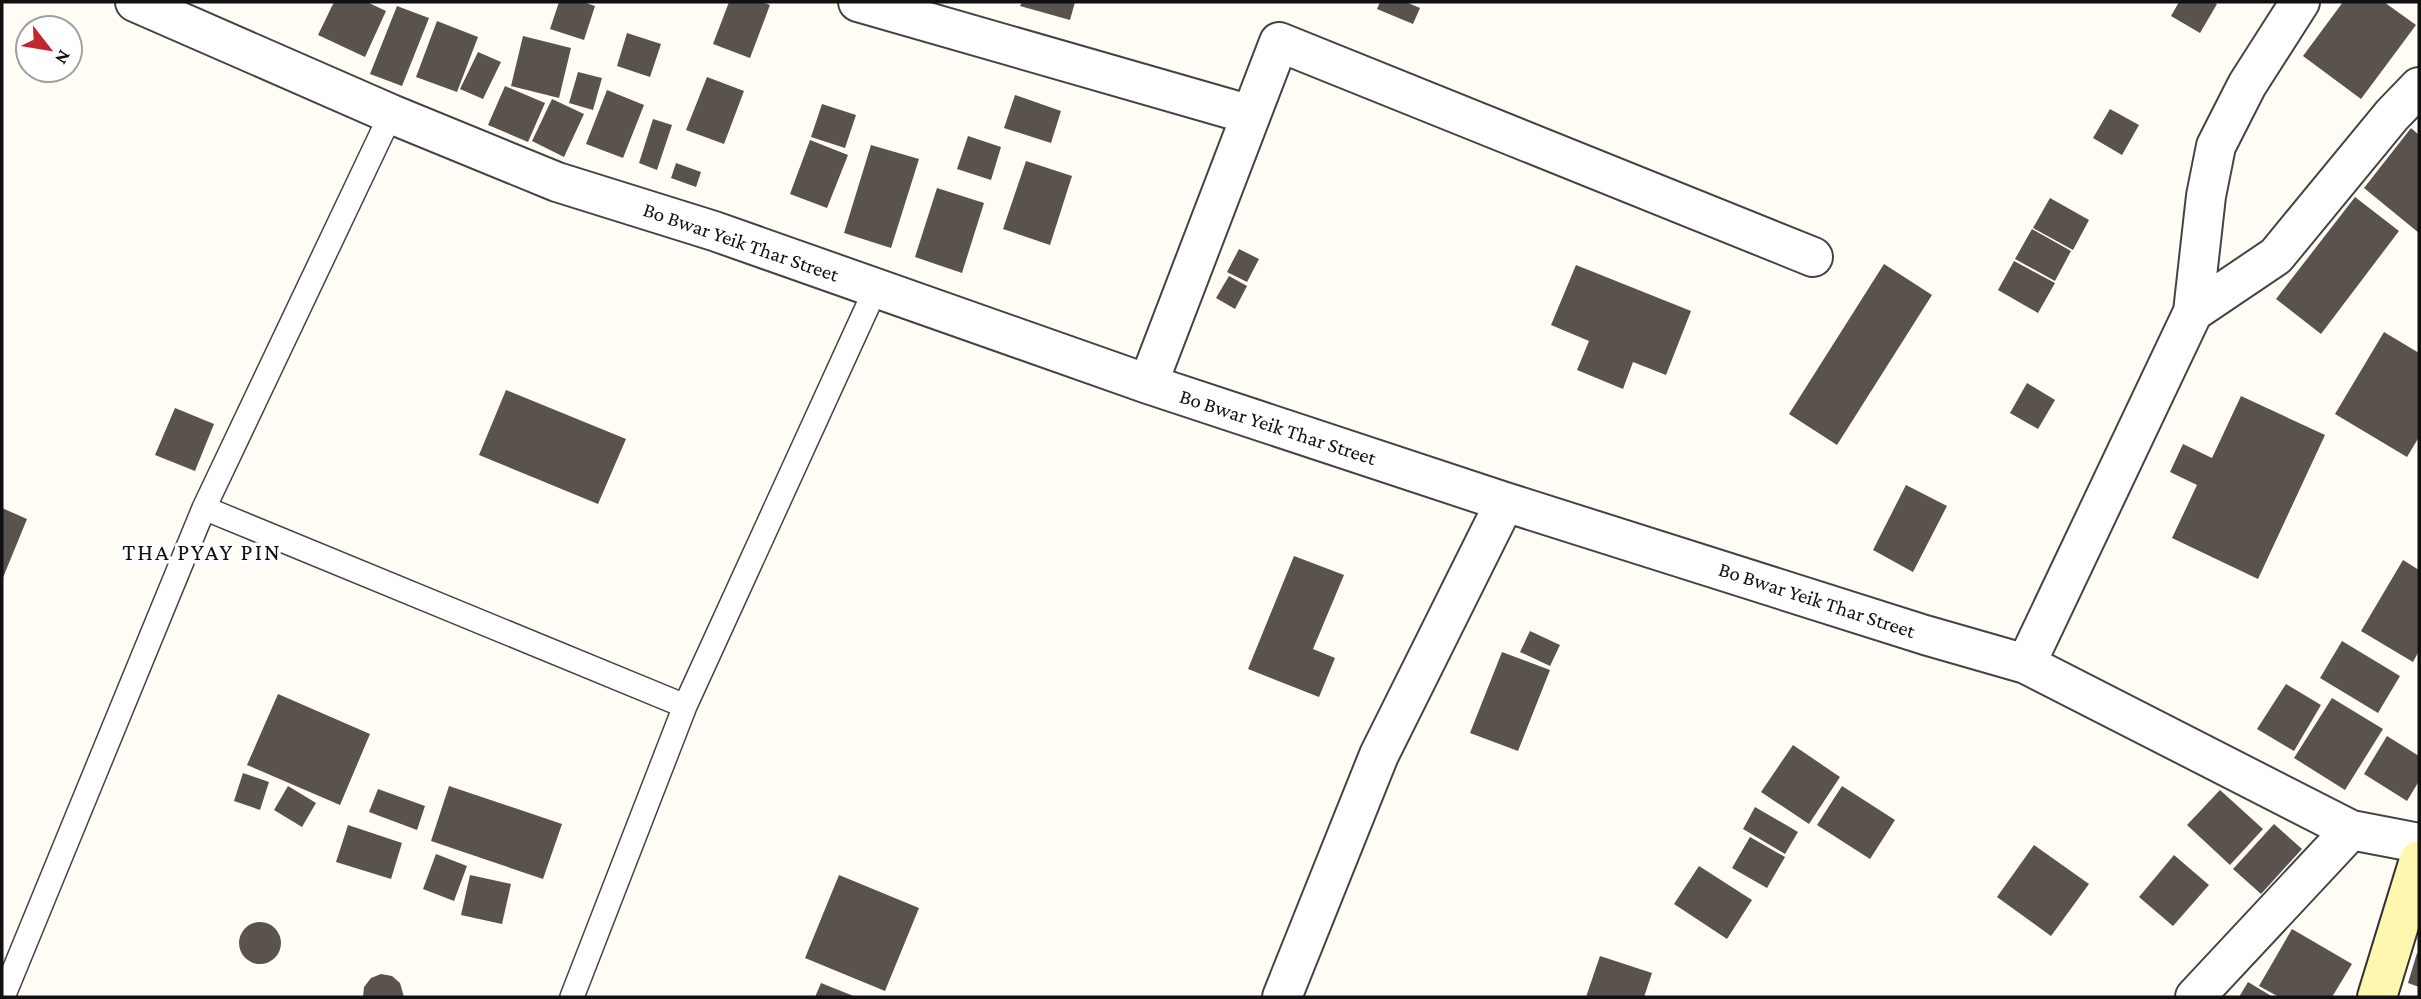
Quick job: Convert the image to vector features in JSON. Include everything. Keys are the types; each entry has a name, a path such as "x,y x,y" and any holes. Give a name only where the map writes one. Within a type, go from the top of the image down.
{"street":[{"name":"Bo Bwar Yeik Thar Street","path":"135,2 391,114 557,182 714,231 1148,384 1505,502 1912,631 2026,664 2351,830 2419,843"},
{"path":"858,2 1251,115"},
{"path":"2026,664 2193,312 2206,196 2216,146 2247,85 2300,2"},
{"path":"1148,384 1279,42 1813,257"},
{"path":"2193,312 2276,256 2353,161 2419,87"},
{"path":"1282,997 1379,755 1505,502"},
{"path":"2195,997 2351,830"},
{"path":"2377,997 2419,860"}],"lane":[{"path":"3,997 204,509 391,114"},
{"path":"572,997 685,706 876,288"},
{"path":"204,509 685,706"}],"building":[{"path":"334,2 367,2 386,11 365,57 318,35"},
{"path":"559,2 583,2 595,6 584,40 550,29"},
{"path":"729,2 762,2 770,5 750,58 713,44"},
{"path":"1022,2 1075,2 1070,20 1020,6"},
{"path":"1380,2 1406,2 1420,8 1413,24 1377,9"},
{"path":"2179,2 2217,4 2200,33 2171,16"},
{"path":"2343,2 2384,2 2416,25 2361,99 2303,56"},
{"path":"397,6 429,18 402,86 370,74"},
{"path":"437,21 478,37 457,92 416,77"},
{"path":"627,33 661,44 650,77 617,66"},
{"path":"523,36 571,48 559,98 511,86"},
{"path":"478,52 501,62 483,99 460,89"},
{"path":"578,72 602,78 593,110 569,103"},
{"path":"707,77 744,91 724,144 686,130"},
{"path":"505,86 545,103 528,142 488,125"},
{"path":"607,90 644,105 623,158 586,144"},
{"path":"1015,95 1061,111 1051,143 1004,128"},
{"path":"552,99 584,114 564,157 532,141"},
{"path":"822,104 856,115 845,148 811,137"},
{"path":"2110,109 2139,125 2122,155 2093,138"},
{"path":"653,119 672,125 657,170 639,163"},
{"path":"2411,128 2419,135 2419,233 2364,188"},
{"path":"968,136 1001,147 991,180 957,169"},
{"path":"810,140 848,155 827,208 790,194"},
{"path":"871,145 919,159 891,248 844,233"},
{"path":"1026,161 1072,176 1050,245 1003,229"},
{"path":"676,163 701,172 696,187 671,178"},
{"path":"937,188 984,203 962,273 915,257"},
{"path":"2355,197 2399,231 2321,334 2276,299"},
{"path":"2050,198 2089,220 2073,250 2033,228"},
{"path":"2032,229 2071,251 2055,281 2015,259"},
{"path":"1239,249 1259,259 1247,282 1227,272"},
{"path":"2014,261 2055,283 2038,313 1998,290"},
{"path":"1884,264 1932,295 1837,445 1789,414"},
{"path":"1576,265 1691,311 1666,375 1633,362 1623,389 1577,370 1589,341 1551,325"},
{"path":"1229,276 1247,286 1235,309 1216,298"},
{"path":"2384,332 2419,353 2419,437 2407,457 2335,414"},
{"path":"2027,383 2055,400 2038,429 2010,413"},
{"path":"506,390 626,439 598,504 479,455"},
{"path":"2241,396 2325,435 2258,579 2172,538 2197,485 2170,472 2183,444 2212,458"},
{"path":"175,408 214,424 195,471 155,455"},
{"path":"1906,485 1947,506 1913,572 1873,550"},
{"path":"2,508 27,519 2,580"},
{"path":"1294,556 1344,575 1313,649 1335,658 1319,697 1248,669"},
{"path":"2403,560 2419,570 2419,651 2413,662 2361,631"},
{"path":"1530,631 1560,645 1550,666 1520,652"},
{"path":"2342,641 2400,676 2378,713 2320,678"},
{"path":"1502,652 1550,670 1518,751 1470,733"},
{"path":"2286,684 2321,705 2294,751 2257,729"},
{"path":"278,694 370,734 340,805 247,765"},
{"path":"2332,698 2383,729 2345,790 2294,758"},
{"path":"2387,736 2419,756 2419,781 2407,801 2364,774"},
{"path":"1793,745 1840,777 1809,824 1761,792"},
{"path":"243,773 269,782 260,810 234,801"},
{"path":"288,786 316,803 302,827 274,810"},
{"path":"449,786 562,824 543,879 431,841"},
{"path":"1842,786 1895,820 1870,859 1817,825"},
{"path":"378,789 425,806 417,830 369,812"},
{"path":"2220,790 2263,829 2230,865 2187,825"},
{"path":"1755,807 1798,832 1785,854 1743,829"},
{"path":"2274,824 2302,849 2261,894 2233,869"},
{"path":"348,825 402,843 391,879 336,862"},
{"path":"1750,837 1785,857 1767,888 1732,868"},
{"path":"2034,845 2089,884 2051,936 1997,897"},
{"path":"436,854 467,866 454,901 423,889"},
{"path":"2174,855 2209,885 2173,926 2139,897"},
{"path":"1699,866 1752,900 1727,939 1674,904"},
{"path":"470,875 511,884 502,924 461,915"},
{"path":"839,875 919,908 885,991 805,958"},
{"path":"260,922 275,928 281,943 275,958 260,964 245,958 239,943 245,928"},
{"path":"2292,929 2352,964 2332,997 2279,997 2259,986"},
{"path":"2417,953 2419,954 2419,987 2408,983"},
{"path":"1600,956 1652,973 1644,997 1586,997"},
{"path":"381,974 392,976 400,983 404,997 363,997 364,987 371,978"},
{"path":"2248,982 2273,997 2239,997"},
{"path":"821,983 856,997 815,997"}],"district":[{"name":"THA PYAY PIN","path":"202,551"}]}
